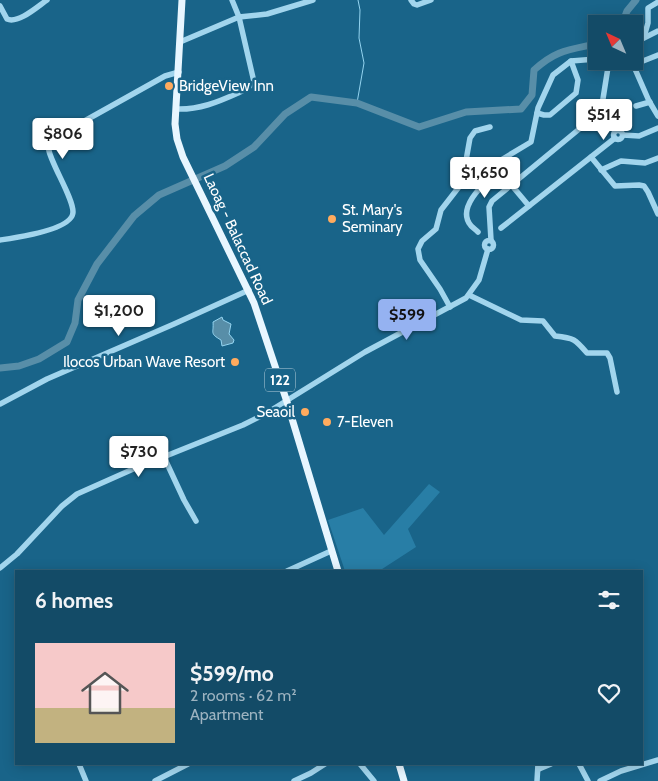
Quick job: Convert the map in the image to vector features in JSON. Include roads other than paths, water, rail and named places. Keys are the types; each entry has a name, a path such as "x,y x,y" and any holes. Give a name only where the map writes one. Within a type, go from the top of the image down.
{"main road":[{"name":"Laoag - Balaccad Road","path":"182,0 176,132 184,156 202,196 249,290 259,316 338,570"},
{"path":"399,765 404,781"}],"street":[{"path":"0,6 7,19 12,21 19,19 47,0"},
{"path":"176,109 187,110 212,105 253,84 254,75 239,17 232,0"},
{"path":"180,42 239,17 267,14 313,0"},
{"path":"412,0 417,6 430,0"},
{"path":"644,37 648,8 658,2"},
{"path":"644,37 658,31"},
{"path":"658,55 638,63 635,70 658,116"},
{"path":"484,184 480,179 479,173 486,167 531,142 536,113 553,75 571,61 588,60"},
{"path":"536,113 544,116 550,115 576,93 578,80 571,61"},
{"path":"602,105 607,70"},
{"path":"0,240 35,234 66,223 72,217 73,213 70,202 49,151 48,146 54,138 166,76 179,72"},
{"path":"636,106 650,102"},
{"path":"0,568 42,530 62,506 77,494 244,425 287,402 364,352 469,295 479,280 488,249 485,243 491,240 490,204 511,184 595,116 596,108 602,105"},
{"path":"595,116 601,120 609,114 608,109 602,105"},
{"path":"606,118 615,131 613,135 615,138"},
{"path":"450,307 420,260 418,250 422,241 436,229 442,210 462,183 470,138 475,131 490,127"},
{"path":"501,228 615,138 621,138 623,135 639,136 658,128"},
{"path":"615,131 621,131 623,135"},
{"path":"592,157 615,186 644,186 658,214"},
{"path":"601,170 621,161 645,163 658,158"},
{"path":"496,163 499,171 529,206"},
{"path":"478,232 468,223 470,202 484,184 499,171"},
{"path":"0,404 47,379 249,290"},
{"path":"469,295 521,320 544,321 555,336 573,339 587,353 606,353 610,358 617,392"},
{"path":"164,457 196,521"},
{"path":"289,570 332,551"},
{"path":"643,765 658,760"},
{"path":"79,765 86,781"},
{"path":"155,781 186,765"},
{"path":"294,781 323,765"},
{"path":"361,765 374,781"},
{"path":"580,765 588,781"},
{"path":"600,781 642,765"},
{"path":"537,781 538,766"}],"waterway":[{"path":"357,103 364,63 359,38 360,10 358,0"},
{"path":"625,15 636,0"},
{"path":"0,368 19,366 39,359 67,342 75,323 78,300 97,264 134,216 159,195 225,166 254,147 285,114 311,97 357,103 419,127 466,112 521,109 532,95 534,70 549,58 588,46"}],"place":[{"name":"BridgeView Inn","path":"169,86"},
{"name":"St. Mary's Seminary","path":"332,219"},
{"name":"Ilocos Urban Wave Resort","path":"235,362"},
{"name":"Seaoil","path":"305,412"},
{"name":"7-Eleven","path":"327,422"}]}
